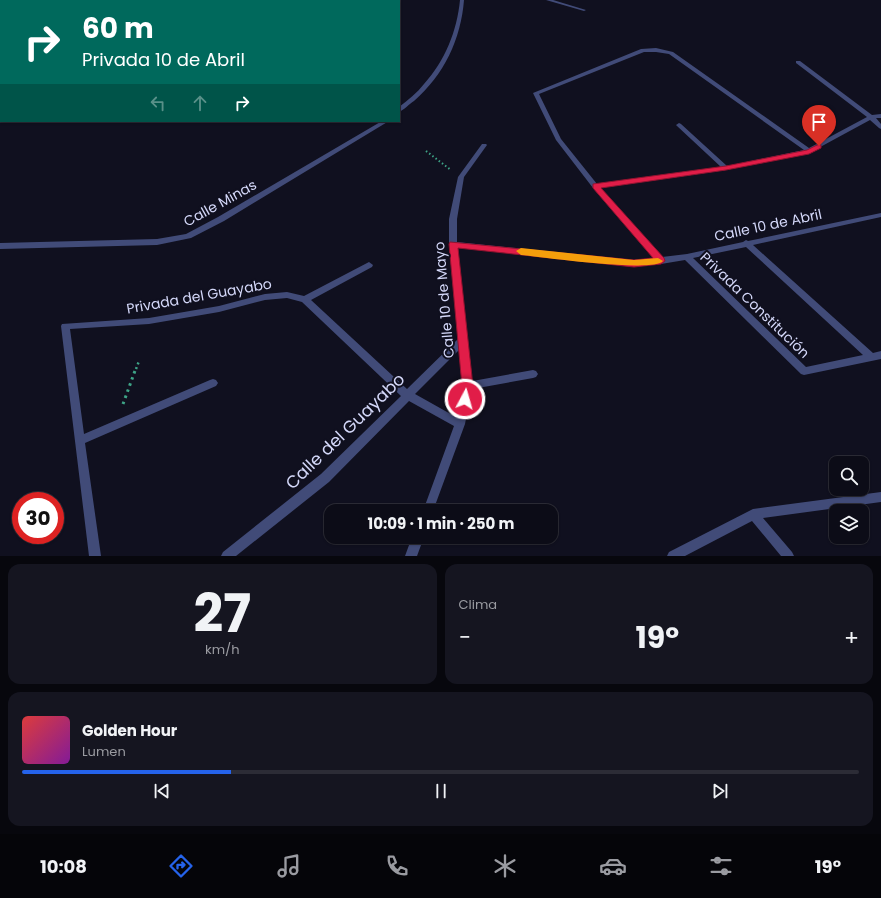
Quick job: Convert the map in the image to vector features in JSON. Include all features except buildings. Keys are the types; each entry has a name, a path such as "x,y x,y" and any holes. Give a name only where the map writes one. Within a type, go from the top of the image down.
{"street":[{"path":"400,109 426,86 439,68 454,41 462,12 462,0"},
{"path":"548,0 584,10"},
{"path":"661,261 595,186 558,139 536,93 643,50 656,50 671,53 809,152"},
{"path":"798,62 872,117 881,128"},
{"path":"595,186 726,168 809,152 872,117 881,116"},
{"name":"Calle Minas","path":"0,246 157,242 188,236 221,219 384,122"},
{"path":"679,125 726,168"},
{"path":"461,177 484,145"},
{"name":"Calle 10 de Mayo","path":"431,504 460,424 467,386 453,244 453,220 461,177"},
{"name":"Calle 10 de Abril","path":"453,244 634,263 687,257 881,215"},
{"path":"746,243 871,357 881,355"},
{"name":"Privada Constitución","path":"687,257 804,371 871,357"},
{"path":"369,265 305,299 407,395 460,424"},
{"name":"Privada del Guayabo","path":"96,556 79,441 65,326 149,321 219,309 265,297 287,295 305,299"},
{"name":"Calle del Guayabo","path":"227,556 325,478 463,340"},
{"path":"467,386 533,374"},
{"path":"79,441 213,383"},
{"path":"673,556 753,514 881,497"},
{"path":"753,514 788,556"},
{"path":"411,556 415,544"}],"path":[{"path":"426,151 461,177"},
{"path":"114,427 139,361"}],"slow traffic":[{"path":"521,251 634,263 658,261"}],"route":[{"path":"465,399 467,386 453,244 634,263 661,261 595,186 726,168 809,152 819,146"}]}
